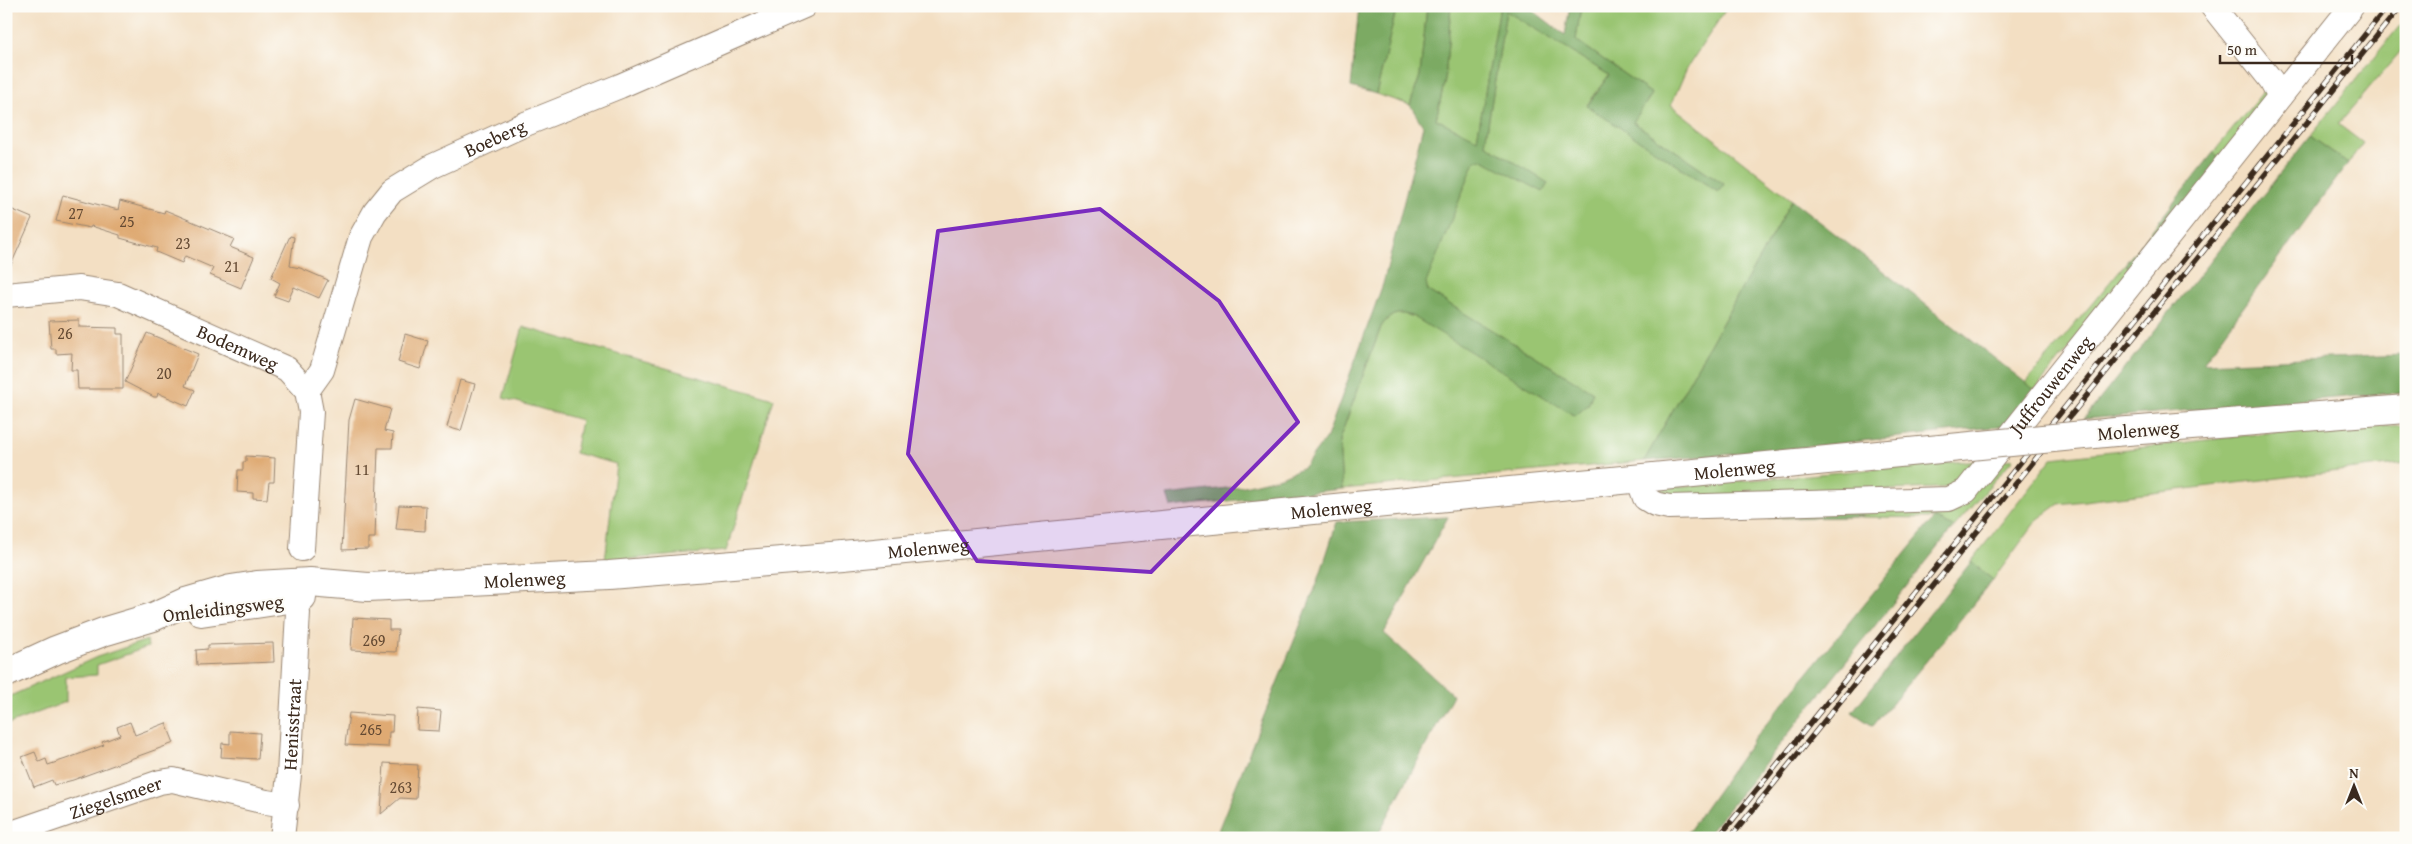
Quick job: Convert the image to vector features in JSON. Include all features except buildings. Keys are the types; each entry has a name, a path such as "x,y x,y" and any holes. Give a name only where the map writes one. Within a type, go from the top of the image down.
{"main road":[{"name":"Molenweg","path":"257,585 310,582 368,587 609,575 843,556 2114,432 2406,409"},
{"name":"Omleidingsweg","path":"154,617 186,602 231,589 257,585"},
{"name":"Omleidingsweg","path":"154,617 234,608 368,587"},
{"path":"6,673 81,641 154,617"}],"street":[{"name":"Boeberg","path":"307,391 322,370 361,237 375,212 392,191 433,166 523,125 620,86 804,6"},
{"path":"2212,6 2271,80 2280,96"},
{"name":"Juffrouwenweg","path":"1638,478 1645,498 1655,504 1669,506 1949,499 1966,491 2352,6"},
{"name":"Bodemweg","path":"6,295 79,288 118,294 287,369 307,391"},
{"path":"302,549 311,412 307,391"},
{"name":"Henisstraat","path":"282,838 287,805 298,612"},
{"name":"Ziegelsmeer","path":"6,835 160,782 173,780 266,802 287,805"}],"highlighted area":[{"path":"1100,209 1219,301 1298,422 1151,572 977,561 908,454 938,231"}],"green space":[{"path":"1359,6 1397,6 1376,94 1351,87"},
{"path":"1397,6 1427,6 1420,76 1410,105 1376,94"},
{"path":"1427,6 1451,6 1445,80 1436,119 1477,139 1500,6 1527,6 1565,35 1570,6 1581,6 1576,40 1652,94 1633,122 1724,184 1718,192 1587,106 1609,75 1506,11 1485,144 1548,183 1543,192 1481,159 1475,161 1426,283 1428,291 1593,392 1588,405 1575,416 1414,317 1395,314 1381,327 1339,440 1342,489 1171,507 1167,495 1244,486 1281,477 1304,467 1327,437 1383,284 1423,126 1410,105 1420,76"},
{"path":"1451,6 1500,6 1477,140 1436,119 1445,80"},
{"path":"1581,6 1728,6 1687,68 1671,105 1792,200 1644,461 1342,489 1339,440 1381,327 1395,314 1414,317 1588,405 1592,392 1428,291 1425,283 1475,161 1481,158 1543,191 1548,184 1485,144 1506,10 1609,75 1587,105 1718,192 1724,184 1633,122 1652,94 1576,40"},
{"path":"2406,18 2406,45 2338,124 2363,143 2348,163 2310,136"},
{"path":"2267,87 2270,94 2221,160 2213,153"},
{"path":"2310,136 2348,163 2203,363 2406,355 2406,392 2084,419"},
{"path":"2213,153 2221,160 2134,271 2125,264"},
{"path":"1792,200 2035,390 2004,426 1747,453 1644,461"},
{"path":"2125,264 2134,271 2035,390 2025,384"},
{"path":"523,327 774,399 726,551 605,561 616,464 575,453 581,420 503,398"},
{"path":"2406,425 2406,463 2059,504 2037,520 1993,580 1971,562 2052,458 2266,433"},
{"path":"2013,459 1954,527 1934,518 1862,517 1862,507 1940,507 1999,461"},
{"path":"1978,460 1960,487 1667,499 1656,491 1660,488"},
{"path":"1862,507 1862,517 1759,518 1759,508"},
{"path":"1448,517 1384,633 1453,695 1376,838 1215,838 1318,581 1337,522"},
{"path":"1934,518 1954,527 1705,838 1684,838 1754,739"},
{"path":"1971,562 1993,580 1873,726 1852,712"},
{"path":"147,640 148,647 97,665 97,675 66,677 66,702 6,725 6,698 97,657"}],"railway":[{"path":"1718,838 2388,6"},
{"path":"1730,838 2401,6"}]}
